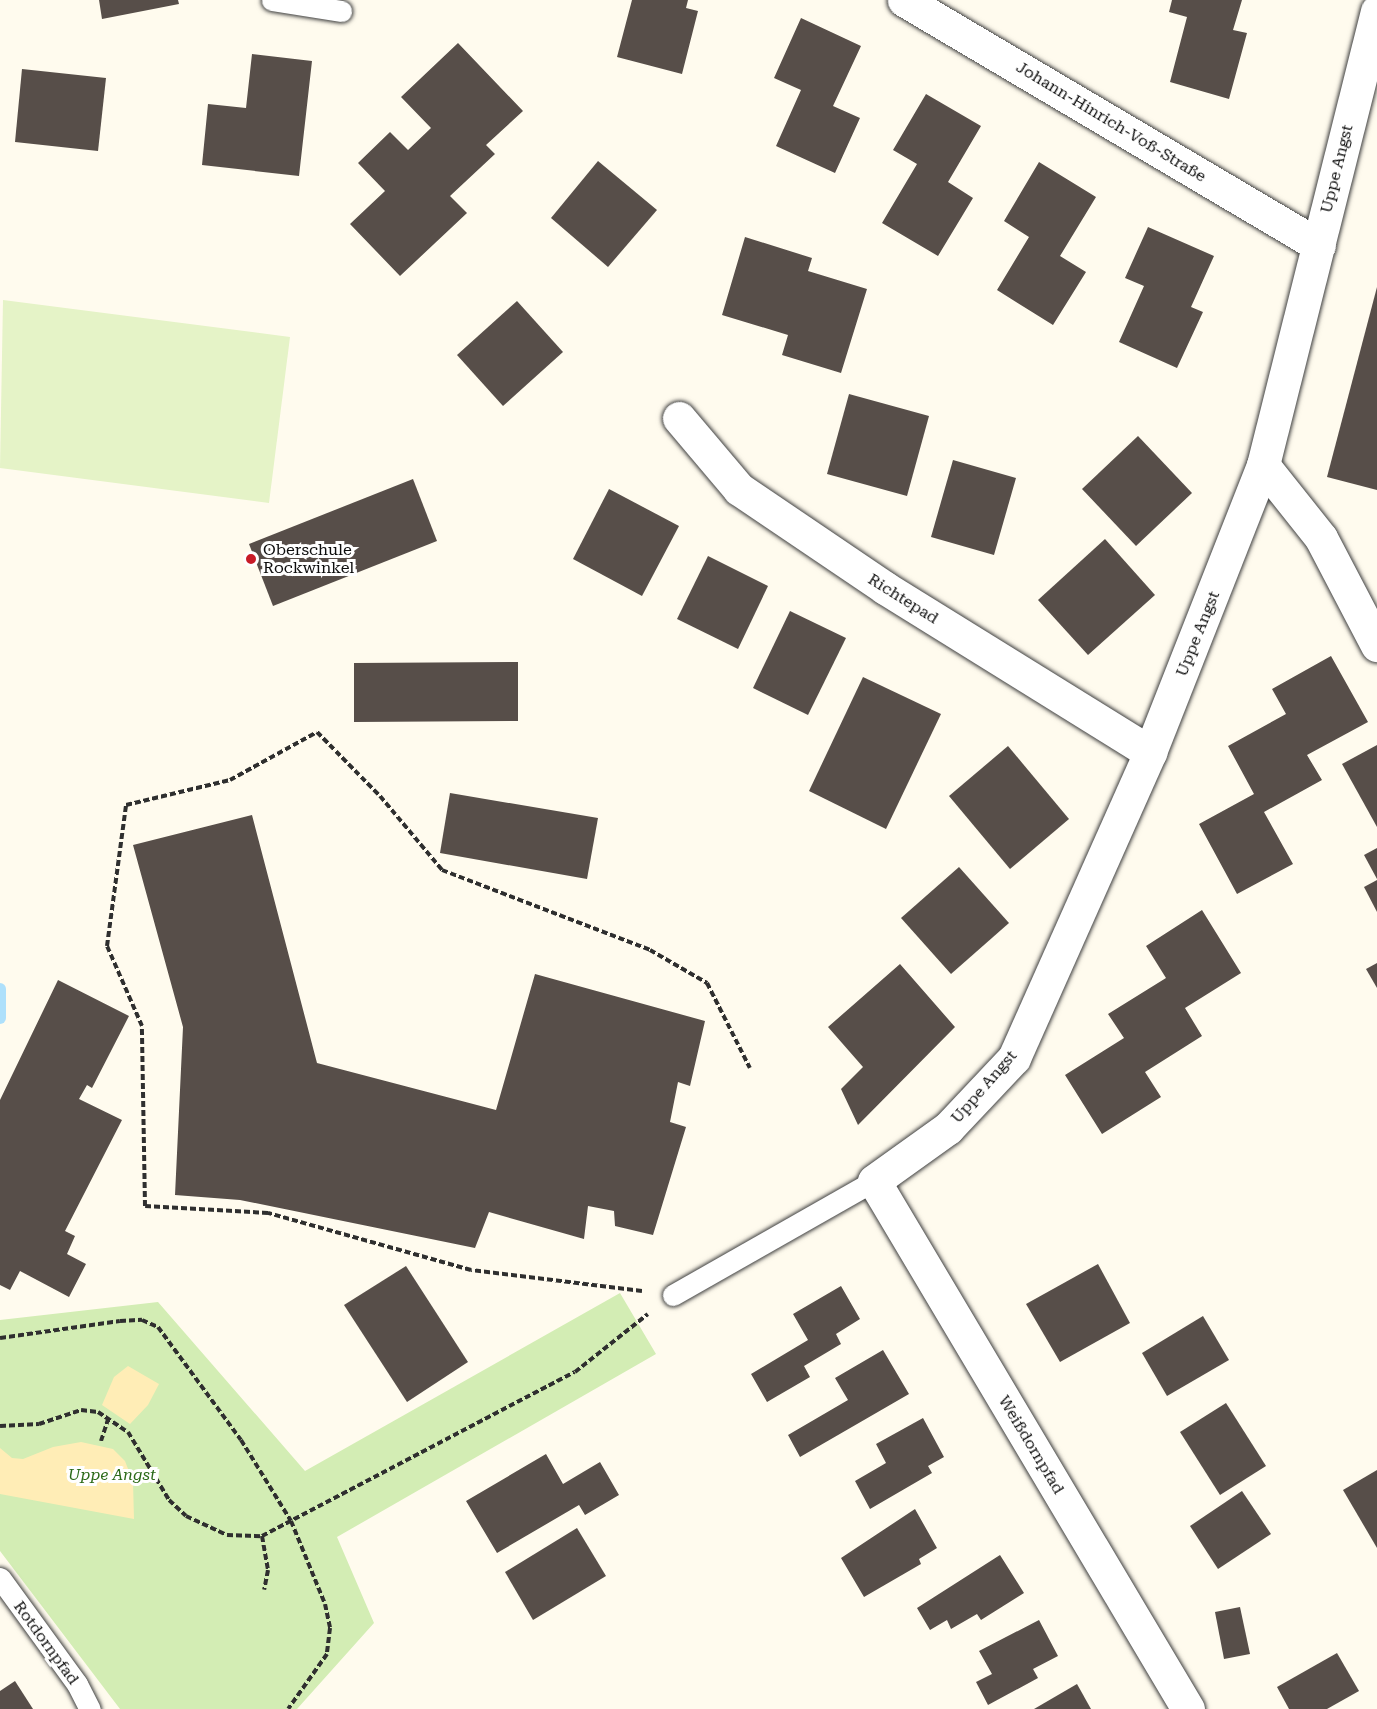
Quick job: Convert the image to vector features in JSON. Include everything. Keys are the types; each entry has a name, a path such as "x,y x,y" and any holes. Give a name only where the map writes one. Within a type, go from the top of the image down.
{"street":[{"name":"Johann-Hinrich-Voß-Straße","path":"904,0 1319,245"},
{"name":"Uppe Angst","path":"874,1181 948,1128 1014,1058 1150,752 1263,465 1377,10"},
{"name":"Richtepad","path":"680,418 739,489 885,588 1150,752"},
{"path":"1263,465 1321,538 1377,645"},
{"name":"Weißdornpfad","path":"874,1181 1188,1709"}],"lane":[{"path":"272,0 341,11"},
{"path":"673,1294 874,1181"},
{"name":"Rotdornpfad","path":"0,1578 77,1684 90,1709"}],"path":[{"path":"673,1294 471,1269 268,1213 145,1206 142,1026 107,946 126,806 230,780 317,732 380,796 442,870 650,950 707,983 750,1068"},
{"path":"0,1426 39,1424 81,1410 109,1417 139,1446 170,1500 186,1516 227,1535 262,1536 575,1372 673,1294"},
{"path":"0,1338 120,1321 150,1323 241,1440 291,1521 325,1604 330,1628 327,1654 288,1709"},
{"path":"101,1442 109,1417"},
{"path":"262,1536 268,1570 264,1590"}],"green space":[{"path":"3,300 290,337 269,503 0,468"},
{"path":"620,1293 656,1354 337,1537 374,1623 297,1709 120,1709 0,1551 0,1320 158,1302 305,1471"}],"sand":[{"path":"128,1366 159,1384 148,1405 130,1424 102,1405 114,1377"},
{"path":"81,1442 113,1449 125,1461 133,1482 134,1519 0,1494 0,1448 12,1458 23,1459 53,1447"}],"building":[{"path":"99,0 178,0 179,4 102,19"},
{"path":"632,0 688,0 686,8 698,11 682,74 617,57"},
{"path":"1172,0 1242,0 1233,30 1247,33 1229,99 1170,82 1187,17 1169,12"},
{"path":"801,18 861,46 833,106 860,118 835,173 776,146 801,90 774,78"},
{"path":"458,43 523,111 486,145 495,154 450,196 467,213 400,276 350,224 385,191 358,163 390,132 408,150 431,128 401,97"},
{"path":"252,54 312,61 299,176 202,165 208,104 246,108"},
{"path":"22,69 106,78 98,151 15,142"},
{"path":"926,94 981,126 948,182 973,198 938,256 882,223 917,164 893,150"},
{"path":"598,161 657,210 608,267 551,218"},
{"path":"1039,162 1096,197 1060,256 1086,272 1053,325 997,290 1029,237 1004,221"},
{"path":"1148,227 1214,256 1191,307 1203,312 1177,368 1119,342 1144,286 1125,278"},
{"path":"745,237 812,258 808,271 867,289 841,373 782,355 788,335 722,315"},
{"path":"1377,287 1377,490 1327,477"},
{"path":"517,301 563,352 503,406 457,355"},
{"path":"849,394 929,416 907,496 827,474"},
{"path":"1138,436 1192,493 1136,546 1082,489"},
{"path":"953,460 1016,478 994,555 931,537"},
{"path":"413,479 437,541 273,606 249,544"},
{"path":"609,489 679,526 642,596 573,559"},
{"path":"1105,539 1155,595 1088,655 1038,600"},
{"path":"708,556 768,586 738,649 677,619"},
{"path":"790,611 846,638 808,715 753,688"},
{"path":"1331,656 1368,722 1307,755 1322,780 1264,812 1293,864 1237,894 1199,824 1254,794 1228,746 1286,714 1272,689"},
{"path":"518,662 518,721 354,722 354,663"},
{"path":"863,677 941,714 886,829 809,791"},
{"path":"1377,745 1377,827 1342,764"},
{"path":"1008,746 1069,819 1010,869 949,796"},
{"path":"450,793 598,818 587,879 440,853"},
{"path":"252,815 317,1063 496,1110 535,974 705,1021 690,1086 678,1082 670,1122 686,1127 653,1235 615,1226 614,1211 588,1206 584,1239 489,1212 475,1248 240,1200 175,1195 183,1027 133,845"},
{"path":"1377,848 1377,879 1364,855"},
{"path":"959,867 1009,923 951,974 901,918"},
{"path":"1377,880 1377,912 1364,887"},
{"path":"1202,910 1241,973 1185,1008 1202,1036 1145,1072 1161,1097 1102,1134 1065,1075 1124,1038 1108,1014 1166,978 1146,946"},
{"path":"1377,963 1377,988 1366,969"},
{"path":"900,964 955,1027 858,1125 841,1089 863,1067 828,1027"},
{"path":"58,980 129,1016 92,1088 87,1085 79,1099 122,1120 65,1231 75,1236 67,1254 86,1264 69,1297 20,1271 10,1290 0,1285 0,1100"},
{"path":"1098,1264 1130,1323 1060,1362 1026,1304"},
{"path":"406,1266 468,1362 407,1402 344,1305"},
{"path":"841,1286 860,1319 836,1334 841,1344 804,1366 810,1377 767,1402 751,1374 808,1340 793,1314"},
{"path":"1203,1316 1229,1360 1167,1396 1142,1353"},
{"path":"883,1350 909,1394 800,1457 788,1435 848,1400 835,1378"},
{"path":"1226,1403 1266,1466 1220,1495 1180,1432"},
{"path":"923,1418 944,1457 928,1466 932,1473 870,1509 855,1481 886,1463 876,1444"},
{"path":"546,1454 563,1484 600,1462 619,1495 585,1515 579,1505 497,1553 466,1501"},
{"path":"1377,1470 1377,1548 1343,1490"},
{"path":"1242,1491 1271,1534 1218,1569 1190,1526"},
{"path":"915,1509 937,1548 919,1559 921,1564 864,1597 841,1558"},
{"path":"577,1528 606,1576 533,1620 505,1572"},
{"path":"1000,1555 1024,1593 981,1620 977,1614 951,1629 947,1620 930,1630 917,1608"},
{"path":"1240,1607 1250,1654 1224,1659 1215,1612"},
{"path":"1039,1620 1058,1656 1033,1669 1038,1678 988,1705 976,1682 992,1674 979,1651"},
{"path":"1337,1653 1359,1691 1327,1709 1289,1709 1277,1687"},
{"path":"15,1681 33,1709 0,1709 0,1691"},
{"path":"1077,1684 1091,1709 1034,1709"}],"waterway":[{"path":"0,989 0,1018"}],"place":[{"name":"Oberschule Rockwinkel","path":"251,559"}]}
